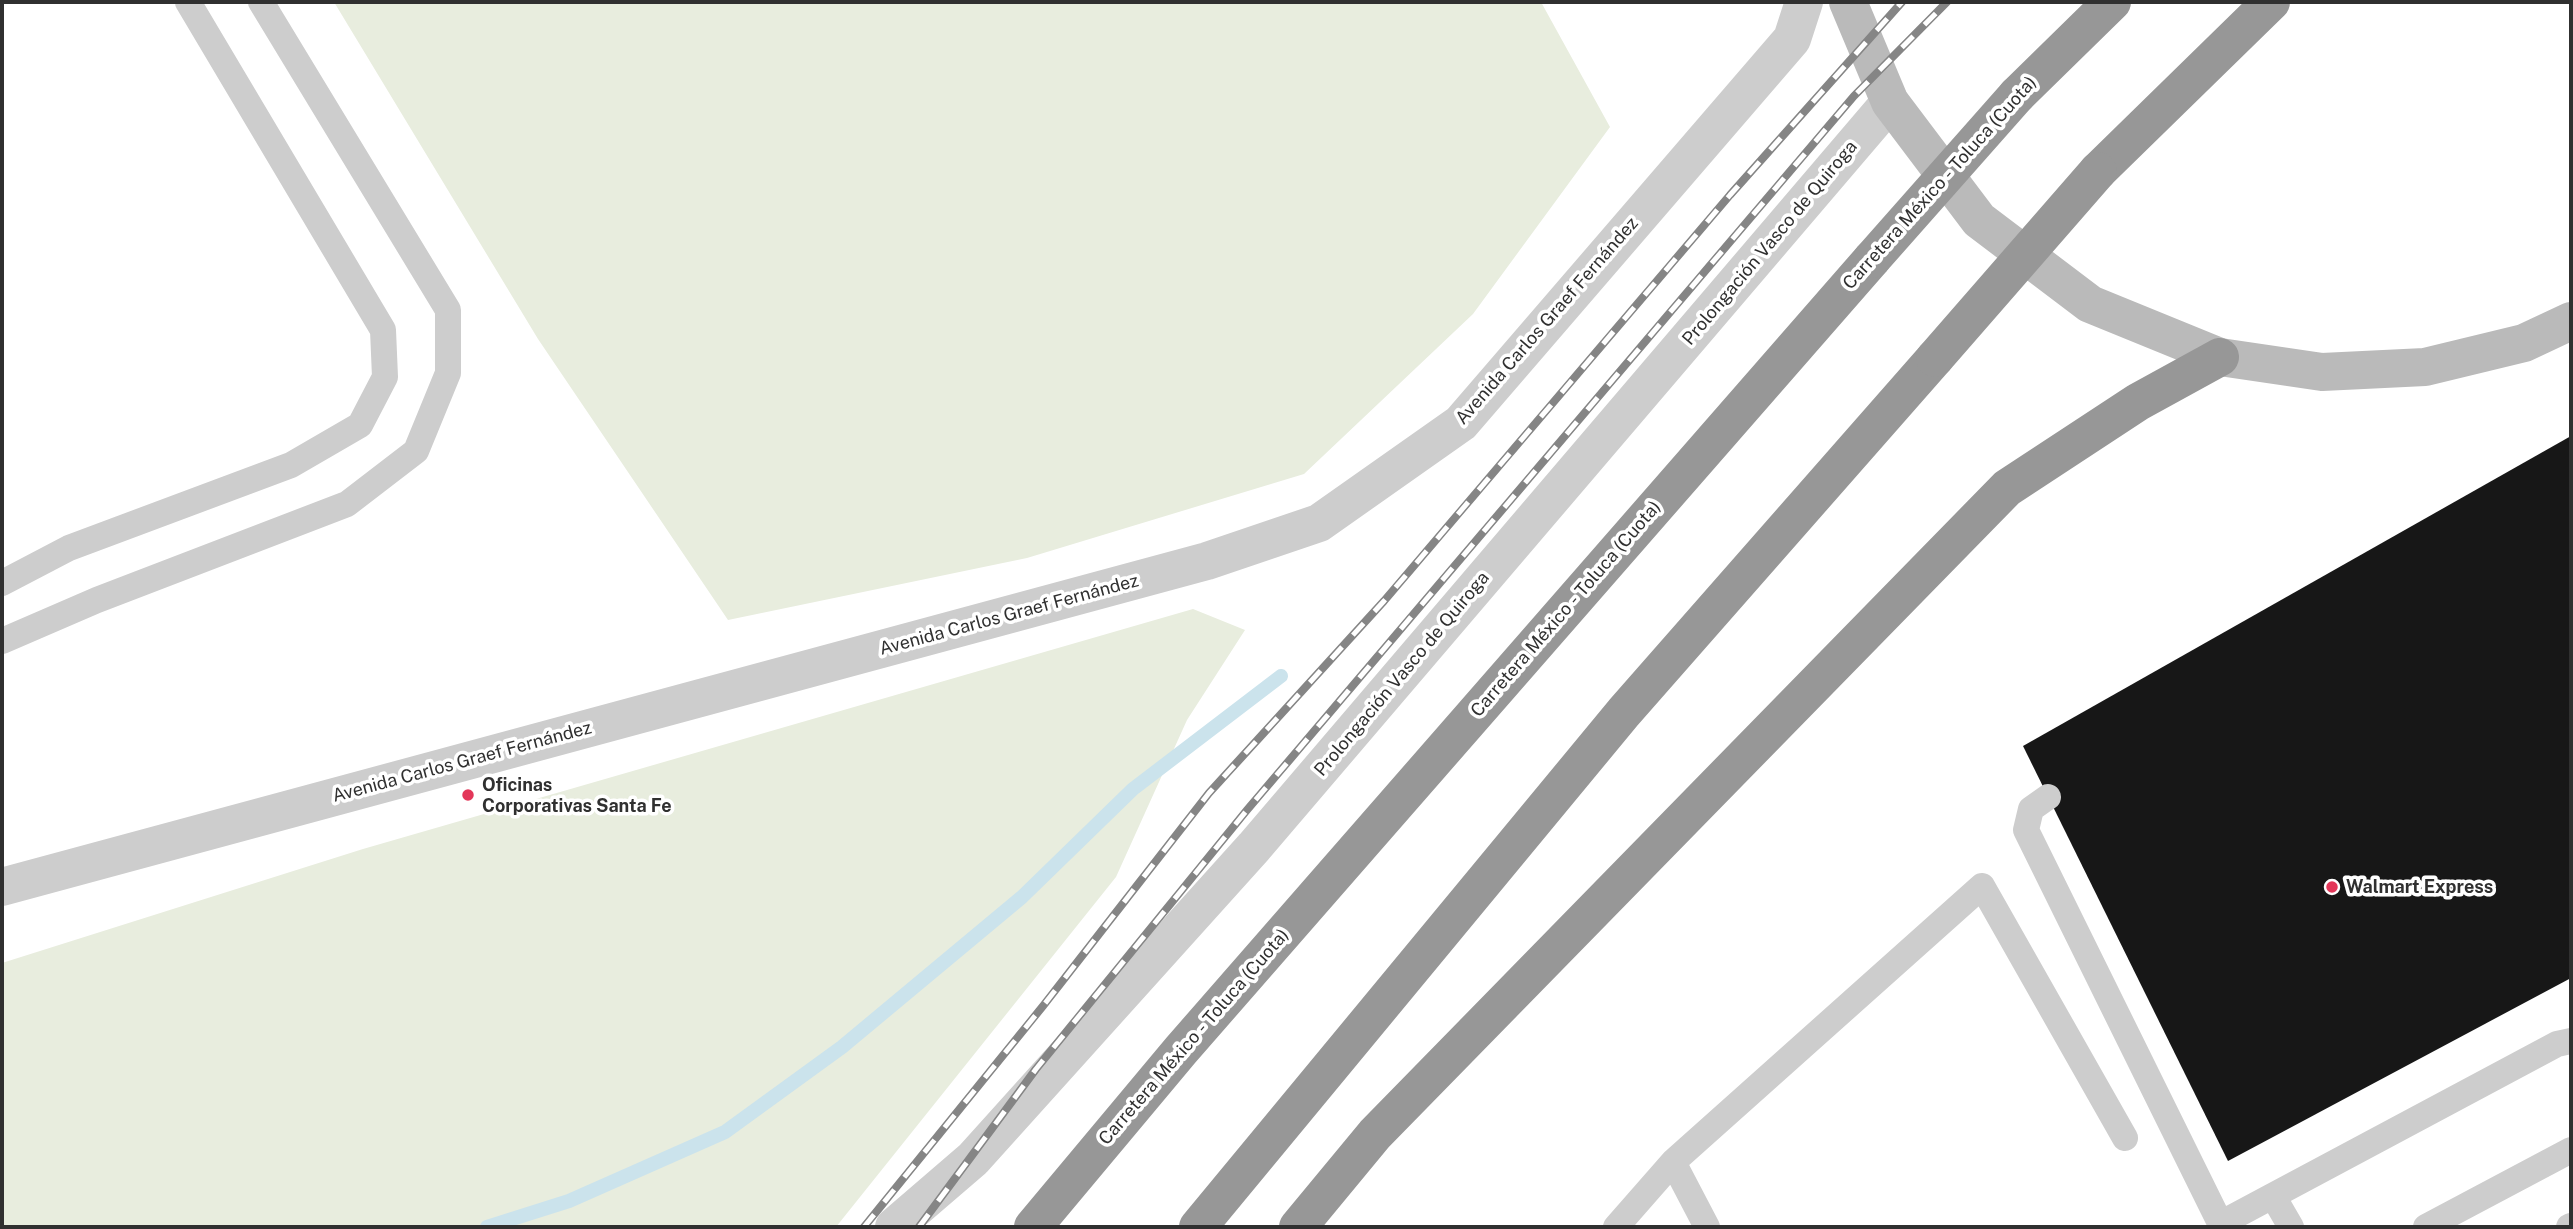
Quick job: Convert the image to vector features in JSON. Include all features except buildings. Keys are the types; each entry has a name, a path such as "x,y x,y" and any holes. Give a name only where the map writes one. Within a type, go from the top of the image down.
{"highway":[{"name":"Carretera México - Toluca (Cuota)","path":"1032,1227 1181,1050 1872,259 2017,95 2112,2"},
{"path":"1198,1227 1624,712 2098,171 2271,2"},
{"path":"1298,1227 1376,1134 2007,488 2138,402 2220,356"}],"main road":[{"path":"1848,2 1890,102 1979,220 2090,304 2220,356 2322,372 2425,367 2524,343 2571,321"}],"street":[{"name":"Avenida Carlos Graef Fernández","path":"2,887 1207,561 1319,523 1461,423 1792,39 1804,2"},
{"name":"Prolongación Vasco de Quiroga","path":"894,1227 973,1159 1254,847 1890,102"}],"lane":[{"path":"2,583 69,548 291,465 360,425 384,377 383,330 188,2"},
{"path":"2,641 97,600 347,504 416,450 448,373 448,310 261,2"},
{"path":"2048,797 2031,809 2026,830 2221,1226 2557,1044 2571,1041"},
{"path":"1616,1227 1672,1163 1982,886 2125,1138"},
{"path":"2426,1227 2571,1150"},
{"path":"1672,1163 1707,1227"},
{"path":"2273,1196 2291,1227"}],"shaded area":[{"path":"334,2 1541,2 1610,127 1473,314 1304,474 1027,558 728,620 538,339"},
{"path":"1193,609 1245,630 1187,720 1116,877 836,1227 2,1227 2,963 363,849"}],"waterway":[{"path":"487,1227 569,1201 725,1132 842,1047 1022,897 1133,789 1281,676"}],"railway":[{"path":"864,1227 1043,1006 1209,793 1384,601 1730,195 1902,2"},
{"path":"919,1227 1036,1069 1247,810 1854,96 1947,2"}],"place":[{"name":"Oficinas Corporativas Santa Fe","path":"468,795"},
{"name":"Walmart Express","path":"2332,887"}]}
